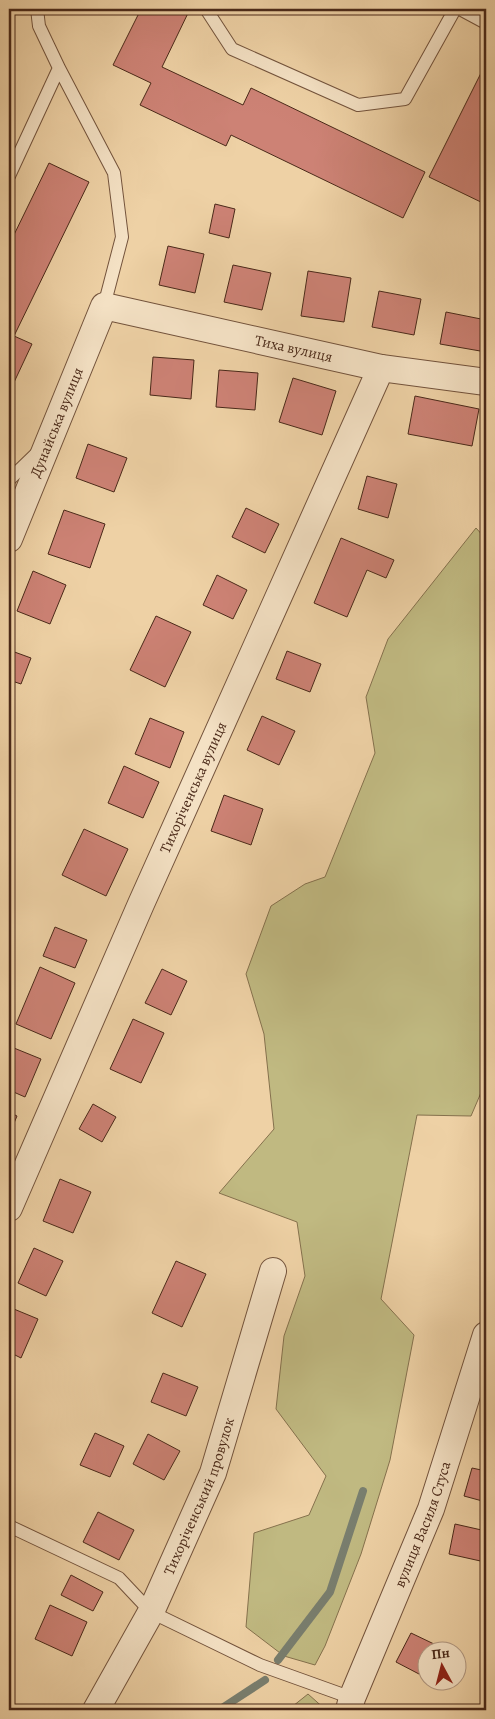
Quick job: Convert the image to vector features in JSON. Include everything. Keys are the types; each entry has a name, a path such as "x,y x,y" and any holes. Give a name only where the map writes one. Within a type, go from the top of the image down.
{"street":[{"name":"Тиха вулиця","path":"104,306 381,368 486,382"},
{"name":"Дунайська вулиця","path":"9,539 104,306"},
{"name":"Тихоріченська вулиця","path":"9,1208 145,895 381,368"},
{"name":"Тихоріченський провулок","path":"96,1710 151,1612 212,1473 273,1271"},
{"name":"вулиця Василя Стуса","path":"350,1704 431,1509 486,1335"}],"lane":[{"path":"37,9 39,26 114,174 122,237 104,306"},
{"path":"206,9 232,49 358,105 405,99 455,9"},
{"path":"460,9 486,23"},
{"path":"9,176 59,68"},
{"path":"9,480 49,442"},
{"path":"9,1526 118,1578 151,1612 260,1665 350,1704"}],"shaded area":[{"path":"476,528 486,539 486,1081 471,1116 417,1115 381,1299 414,1335 390,1460 361,1554 325,1646 315,1665 284,1656 246,1627 254,1533 309,1515 326,1476 276,1409 284,1336 305,1276 297,1222 219,1193 274,1129 264,1034 246,974 271,906 305,884 325,877 375,753 366,697 388,639"},
{"path":"308,1694 326,1710 288,1710"}],"building":[{"path":"141,9 190,9 162,67 243,105 251,88 425,172 403,218 231,135 226,146 140,105 151,83 113,65"},
{"path":"486,63 486,203 485,204 429,177"},
{"path":"49,163 89,182 14,336 32,344 9,393 9,245"},
{"path":"215,204 235,209 229,238 209,233"},
{"path":"168,246 204,254 195,293 159,285"},
{"path":"233,265 271,273 262,310 224,302"},
{"path":"308,271 351,278 344,322 301,316"},
{"path":"379,291 421,299 414,335 372,327"},
{"path":"446,312 486,320 486,352 440,344"},
{"path":"153,357 194,360 191,399 150,395"},
{"path":"219,370 258,373 255,410 216,407"},
{"path":"293,378 336,391 322,435 279,422"},
{"path":"415,396 479,409 472,446 408,434"},
{"path":"88,444 127,458 114,492 76,478"},
{"path":"367,476 397,484 388,518 358,509"},
{"path":"246,508 279,524 265,553 232,537"},
{"path":"64,510 105,524 90,568 48,554"},
{"path":"341,538 394,560 386,578 367,570 347,617 314,603"},
{"path":"33,571 66,585 50,624 17,611"},
{"path":"217,575 247,590 233,619 203,605"},
{"path":"156,616 191,632 165,687 130,670"},
{"path":"9,650 31,658 21,684 9,680"},
{"path":"287,651 321,664 310,692 276,679"},
{"path":"262,716 295,731 279,765 247,750"},
{"path":"150,718 184,732 170,768 135,754"},
{"path":"124,766 159,782 143,818 108,803"},
{"path":"224,795 263,809 251,845 211,831"},
{"path":"84,829 128,849 106,896 62,875"},
{"path":"55,927 87,940 75,968 43,956"},
{"path":"40,967 75,983 51,1039 16,1024"},
{"path":"162,969 187,981 171,1015 145,1003"},
{"path":"133,1019 164,1033 141,1083 110,1069"},
{"path":"9,1046 41,1059 25,1097 9,1090"},
{"path":"93,1104 116,1117 102,1142 79,1129"},
{"path":"9,1112 17,1116 9,1135"},
{"path":"60,1179 91,1192 73,1233 43,1221"},
{"path":"34,1248 63,1261 46,1296 18,1283"},
{"path":"176,1261 206,1274 182,1327 152,1313"},
{"path":"9,1307 38,1319 21,1358 9,1352"},
{"path":"163,1373 198,1387 186,1416 151,1402"},
{"path":"95,1433 124,1446 110,1477 80,1465"},
{"path":"148,1434 180,1451 164,1480 133,1464"},
{"path":"472,1468 486,1471 486,1502 464,1496"},
{"path":"98,1512 134,1530 119,1560 83,1542"},
{"path":"455,1524 486,1531 485,1562 449,1554"},
{"path":"71,1575 103,1592 93,1611 61,1595"},
{"path":"50,1605 87,1622 72,1656 35,1639"},
{"path":"411,1633 430,1642 418,1642 418,1673 396,1662"}],"waterway":[{"path":"278,1660 330,1592 363,1491"},
{"path":"219,1710 265,1680"}]}
